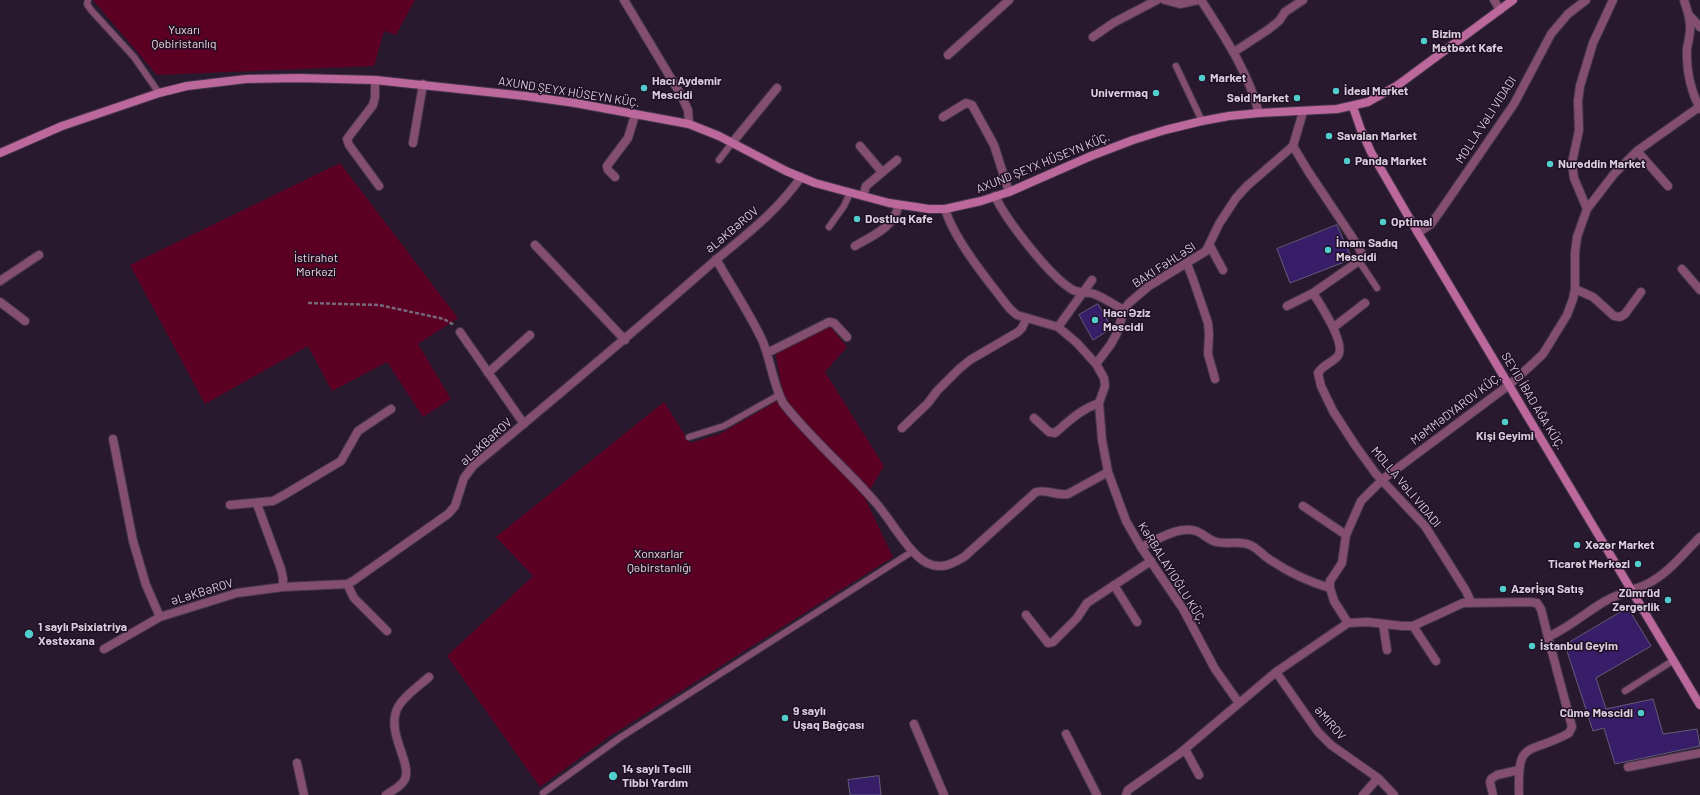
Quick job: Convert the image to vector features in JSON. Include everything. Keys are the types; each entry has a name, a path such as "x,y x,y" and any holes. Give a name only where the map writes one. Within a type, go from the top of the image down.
{"main road":[{"name":"AXUND ŞEYX HÜSEYN KÜÇ.","path":"0,153 62,126 159,93 187,86 246,79 298,78 375,80 423,84 575,103 689,124 706,130 786,171 801,177 850,193 900,205 929,209 945,208 960,206 1009,192 1133,140 1165,130 1202,121 1259,113 1303,112 1353,107 1368,102 1398,85 1513,0"},
{"name":"SEYID İBAD AĞA KÜÇ.","path":"1353,107 1371,152 1418,233 1700,705"}],"street":[{"path":"948,55 1009,0"},
{"path":"1093,37 1114,23 1157,0"},
{"path":"1165,0 1180,4 1198,0"},
{"path":"1201,0 1234,52 1254,95 1259,113"},
{"path":"1234,52 1270,29 1279,21 1285,12 1303,0"},
{"path":"1494,0 1500,10"},
{"name":"MOLLA VƏLI VIDADI","path":"1418,233 1430,224 1439,213 1514,104 1551,34 1568,14 1586,0"},
{"path":"1587,209 1574,178 1572,163 1579,130 1578,101 1580,86 1593,43 1613,0"},
{"path":"1684,0 1689,15 1690,30 1687,49 1689,72 1693,92 1699,108"},
{"path":"626,1 681,95 688,110 689,124"},
{"path":"1689,15 1700,27"},
{"path":"375,80 376,97 373,105 347,139 348,145 379,186"},
{"path":"413,143 423,84"},
{"path":"732,143 777,88"},
{"path":"942,116 966,104 972,105 994,145 1009,192"},
{"name":"MƏMMƏDYAROV KÜÇ.","path":"1330,588 1330,581 1342,563 1346,535 1361,501 1383,479 1509,384 1543,354 1568,315 1573,299 1575,289 1576,238 1587,209 1614,174 1637,151 1699,108"},
{"path":"1096,364 1111,344 1117,333 1124,310 1129,303 1149,286 1206,252 1219,224 1236,198 1247,186 1293,146 1303,112"},
{"path":"615,177 608,170 607,166 628,138 635,115"},
{"path":"860,146 882,172"},
{"path":"1286,306 1313,293 1359,262 1362,254 1293,146"},
{"path":"1637,151 1668,186"},
{"path":"863,196 866,186 897,160"},
{"name":"ƏLƏKBƏROV","path":"104,649 160,618 237,593 282,587 347,584 448,514 455,506 464,478 473,466 625,340 769,214 792,191 801,177"},
{"path":"995,196 1005,214 1049,270 1062,282 1074,290 1083,293 1092,293 1124,310"},
{"path":"854,246 887,226 896,215 900,205"},
{"path":"945,208 949,221 960,241 1017,316 1058,327 1077,343 1096,364 1104,378 1105,386 1099,403 1102,440 1108,472 1126,521 1141,547 1183,609 1213,664 1239,703"},
{"path":"535,245 625,340"},
{"path":"1210,246 1224,270"},
{"path":"0,281 39,254"},
{"path":"716,259 761,339 767,353 779,395 789,411 876,502 920,559 934,566 942,567 954,563 964,557 1036,492 1044,490 1062,495 1068,494 1108,472"},
{"path":"1187,264 1208,323 1208,354 1215,379"},
{"path":"1682,269 1700,290"},
{"path":"1058,327 1092,280"},
{"path":"1575,289 1593,297 1614,316 1620,317 1625,314 1641,292"},
{"name":"MOLLA VƏLI VIDADI","path":"1313,293 1334,327 1339,353 1337,357 1323,366 1318,373 1321,386 1333,411 1368,464 1425,526 1466,591 1471,602"},
{"path":"0,302 25,321"},
{"path":"1334,327 1365,303"},
{"path":"902,428 928,403 953,374 970,360 1018,332 1022,328 1026,319"},
{"path":"767,353 829,322 834,323 847,337"},
{"path":"460,332 524,424"},
{"path":"488,373 530,335"},
{"path":"1034,418 1049,432 1055,433 1088,406 1099,403"},
{"path":"230,505 258,504 272,501 341,461 346,455 358,431 391,409"},
{"path":"113,439 133,541 146,585 160,618"},
{"path":"258,504 281,570 283,578 282,587"},
{"path":"1303,506 1346,535"},
{"path":"1141,547 1173,533 1184,530 1195,530 1215,542 1249,544 1270,560 1294,574 1307,581 1330,588 1334,601 1348,623"},
{"path":"1548,637 1557,633 1603,602 1631,589 1647,584 1661,574 1700,538"},
{"path":"1026,615 1048,643 1053,642 1077,618 1087,603 1151,561"},
{"path":"347,584 354,598 387,631"},
{"path":"1114,585 1137,622"},
{"path":"1126,795 1128,790 1185,749 1276,672 1348,623 1368,622 1414,626 1451,608 1471,602 1537,603 1541,609 1572,727 1569,733 1562,737 1530,748 1520,760 1519,795"},
{"path":"1383,624 1387,650"},
{"path":"1414,626 1436,661"},
{"name":"ƏMIROV","path":"1276,672 1318,732 1341,753 1378,778 1394,795"},
{"path":"386,795 405,780 406,772 395,729 394,718 398,707 404,698 429,677"},
{"path":"914,724 944,795"},
{"path":"1066,734 1097,795"},
{"path":"1185,749 1199,775"},
{"path":"1628,767 1700,753"},
{"path":"297,763 304,795"},
{"path":"1493,795 1490,782 1491,779 1519,770"},
{"path":"1363,795 1378,778"}],"lane":[{"path":"88,0 87,4 91,10 134,57 159,93"},
{"path":"1176,66 1202,121"},
{"path":"719,160 732,143"},
{"path":"828,227 844,206 850,193"},
{"path":"1359,262 1377,288"},
{"path":"689,437 724,426 779,395"},
{"path":"543,793 621,737 913,551"},
{"path":"1625,691 1674,660"}],"path":[{"path":"308,303 379,305 444,319 455,325 460,332"}],"green space":[{"name":"Yuxarı Qəbiristanlıq","path":"93,0 415,0 396,35 384,31 374,66 157,75"},
{"name":"İstirahət Mərkəzi","path":"340,163 458,318 418,344 451,399 423,417 387,362 332,391 308,346 205,404 130,265"},
{"name":"Xonxarlar Qəbirstanlığı","path":"830,326 847,347 825,372 884,466 865,498 893,557 610,736 540,787 447,656 533,576 496,537 664,402 690,443 720,434 784,397 775,352"}],"building":[{"path":"1337,225 1352,259 1290,283 1277,249"},
{"path":"1098,304 1112,328 1093,340 1079,315"},
{"path":"1628,608 1651,646 1596,678 1606,709 1653,699 1663,734 1697,729 1700,746 1615,764 1604,728 1593,731 1565,645"},
{"path":"879,776 881,795 850,795 848,780"}],"place":[{"name":"Bizim Mətbəxt Kafe","path":"1424,41"},
{"name":"Market","path":"1202,78"},
{"name":"Hacı Aydəmir Məscidi","path":"644,88"},
{"name":"İdeal Market","path":"1336,91"},
{"name":"Univermaq","path":"1156,93"},
{"name":"Səid Market","path":"1297,98"},
{"name":"Savalan Market","path":"1329,136"},
{"name":"Panda Market","path":"1347,161"},
{"name":"Nurəddin Market","path":"1550,164"},
{"name":"Dostluq Kafe","path":"857,219"},
{"name":"Optimal","path":"1383,222"},
{"name":"İmam Sadıq Məscidi","path":"1328,250"},
{"name":"Hacı Əziz Məscidi","path":"1095,320"},
{"name":"Kişi Geyimi","path":"1505,422"},
{"name":"Xəzər Market","path":"1577,545"},
{"name":"Ticarət Mərkəzi","path":"1638,564"},
{"name":"Azərİşıq Satış","path":"1503,589"},
{"name":"Zümrüd Zərgərlik","path":"1668,600"},
{"name":"1 saylı Psixiatriya Xəstəxana","path":"29,634"},
{"name":"İstanbul Geyim","path":"1532,646"},
{"name":"Cümə Məscidi","path":"1641,713"},
{"name":"9 saylı Uşaq Bağçası","path":"785,718"},
{"name":"14 saylı Təcili Tibbi Yardım","path":"613,776"}]}
